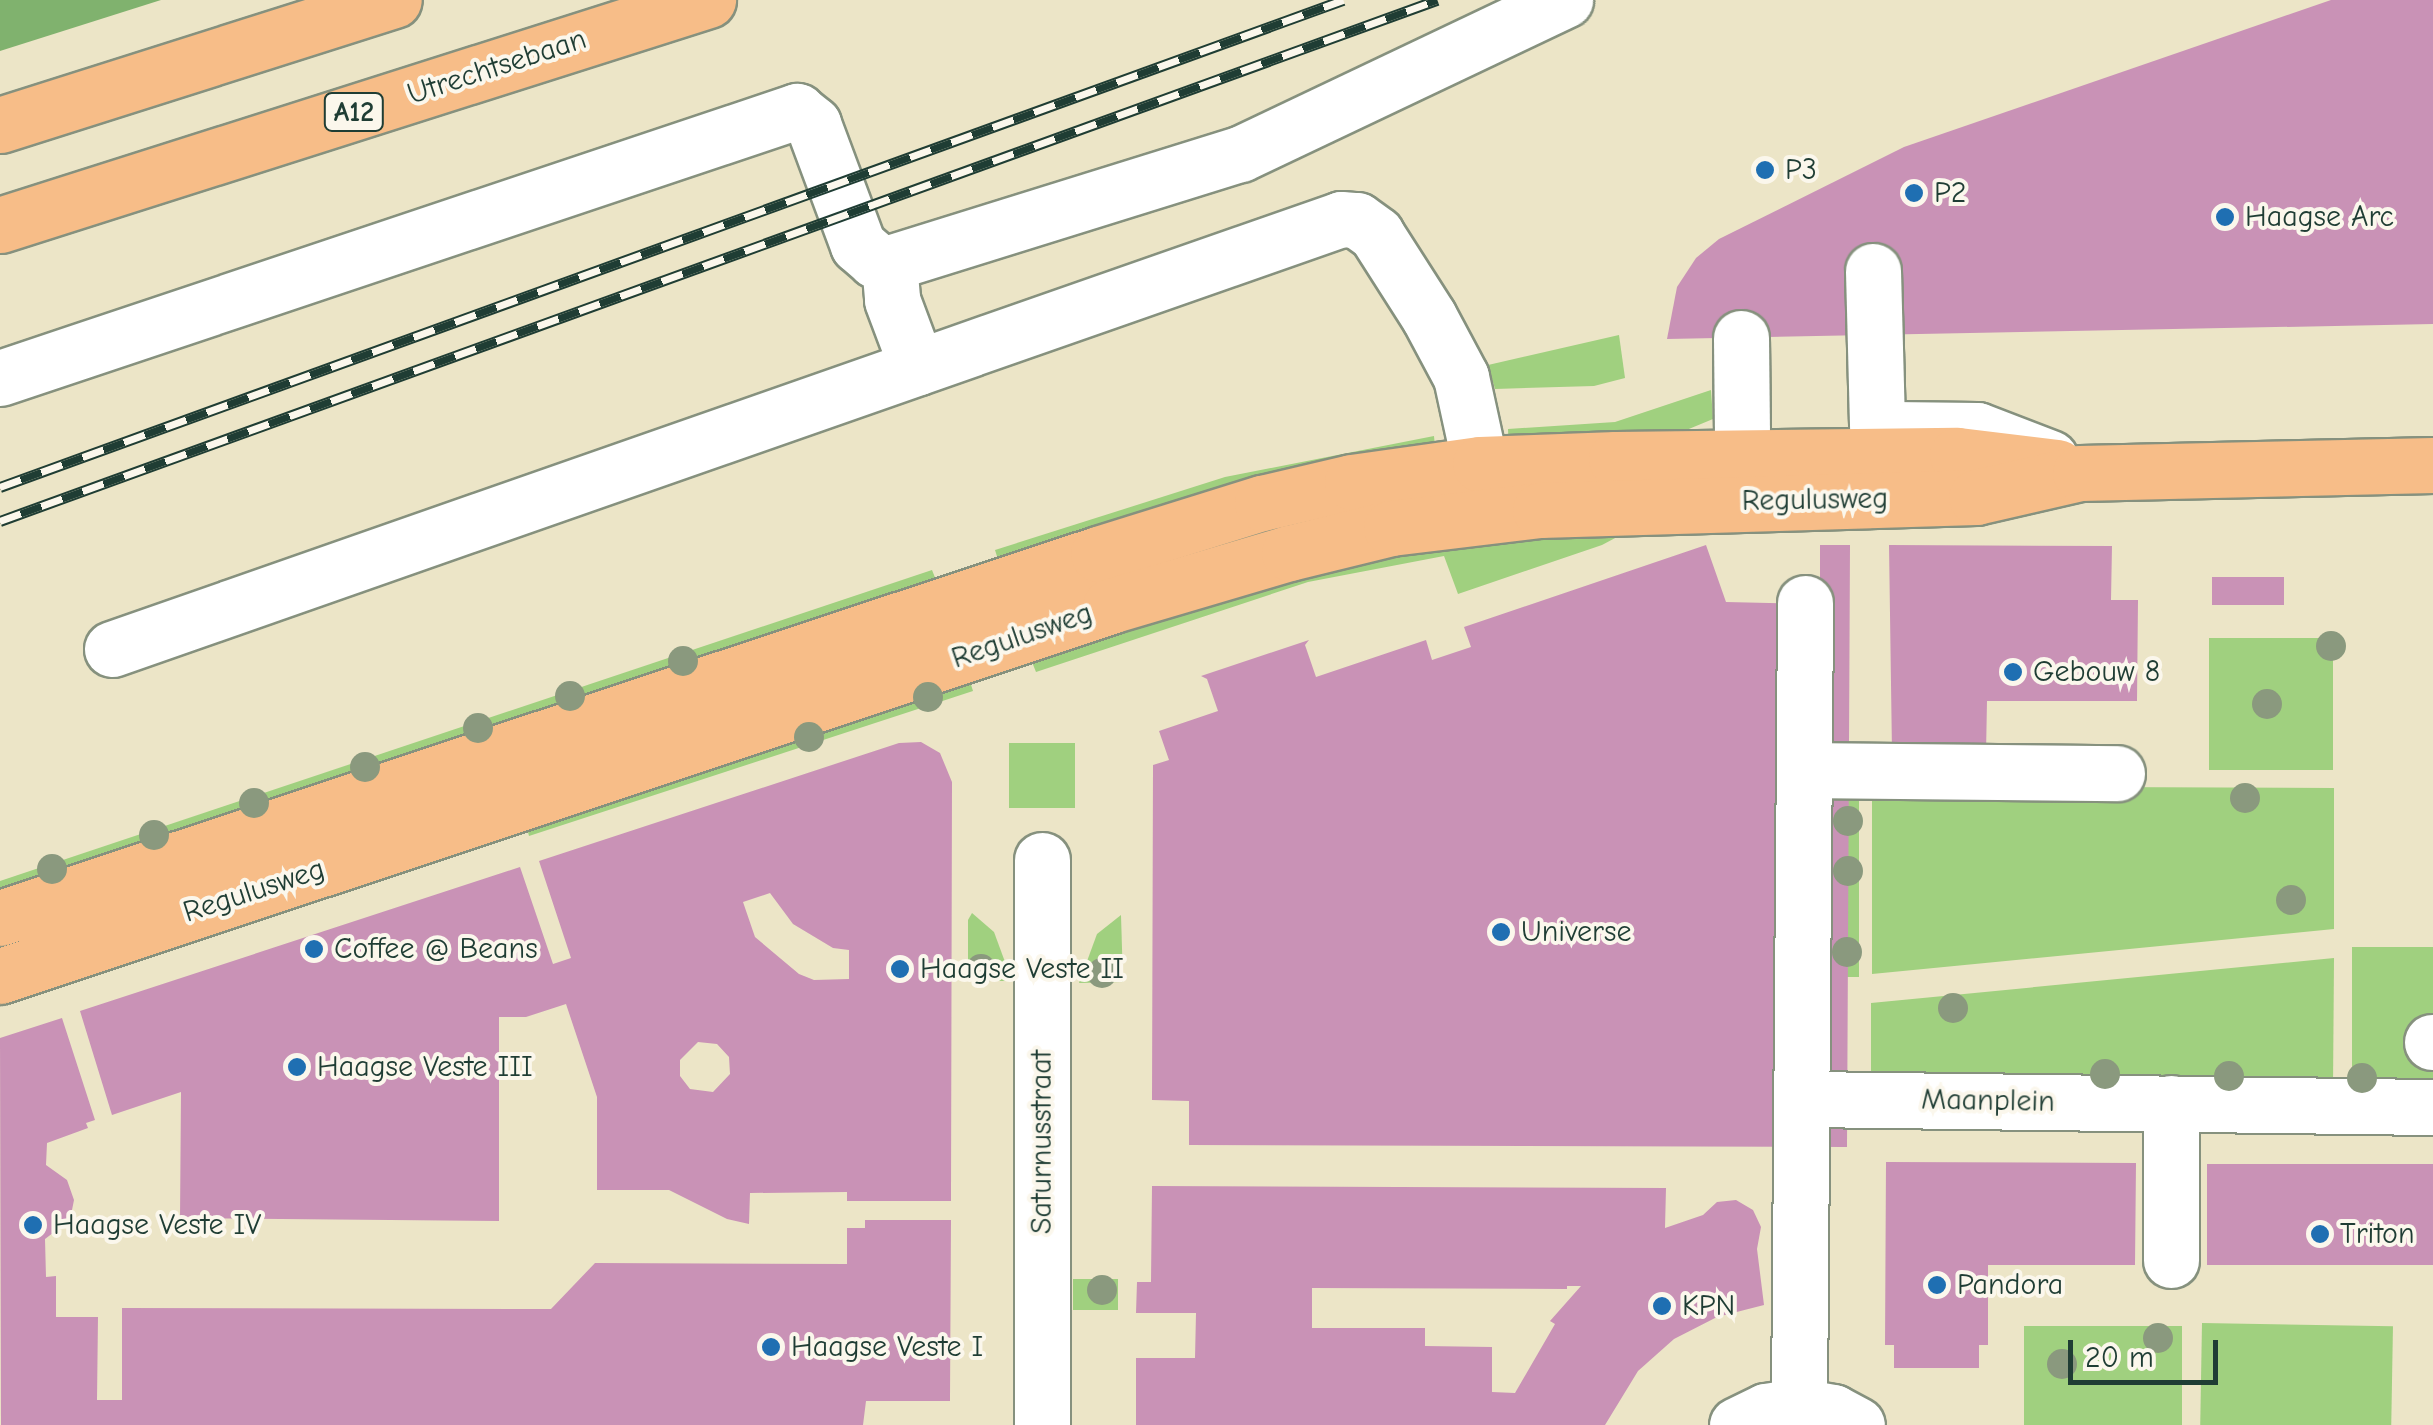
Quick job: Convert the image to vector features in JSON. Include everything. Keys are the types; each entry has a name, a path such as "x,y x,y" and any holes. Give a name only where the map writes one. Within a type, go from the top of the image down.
{"main road":[{"path":"0,125 394,0"},
{"name":"Utrechtsebaan","path":"0,225 708,0"},
{"name":"Regulusweg","path":"0,918 1225,514 1352,482 1480,464 1957,455 2034,462 2080,472"},
{"name":"Regulusweg","path":"0,976 1110,606 1344,538 1451,518 1540,510 1976,498 2080,472 2433,466"}],"street":[{"path":"0,378 792,111 801,112 813,124 858,245 876,260 888,262 1240,154 1565,0"},
{"path":"112,649 1341,220 1357,220 1385,246 1456,366 1480,464"},
{"path":"888,262 892,300 917,368"},
{"path":"1873,272 1877,430"},
{"path":"1741,338 1742,433"},
{"path":"1658,460 1702,438 1742,433 1989,432 2080,472"},
{"path":"1799,1406 1805,1099 1806,603"},
{"path":"1805,770 2117,773"},
{"name":"Saturnusstraat","path":"1042,860 1042,1425"},
{"name":"Maanplein","path":"1805,1099 2433,1107"},
{"path":"2171,1103 2171,1260"},
{"path":"1737,1425 1766,1410 1799,1406 1833,1412 1857,1425"}],"green space":[{"path":"0,0 161,0 0,51"},
{"path":"1619,335 1625,378 1594,386 1495,389 1488,365"},
{"path":"1711,390 1713,419 1684,431 1509,451 1508,429 1615,422"},
{"path":"1434,436 1436,458 1001,569 995,550 1225,477"},
{"path":"1617,526 1617,537 1602,545 1458,594 1444,556 1308,582 1036,672 1028,652 1344,559"},
{"path":"932,570 940,590 0,895 0,881"},
{"path":"2209,638 2333,638 2333,770 2209,770"},
{"path":"968,675 973,691 529,836 526,824"},
{"path":"1009,743 1075,743 1075,808 1009,808"},
{"path":"1836,785 1859,785 1859,977 1836,977"},
{"path":"1872,786 2334,788 2334,929 1872,974"},
{"path":"972,913 994,932 1012,981 968,981 968,920"},
{"path":"1121,915 1123,982 1079,983 1097,934"},
{"path":"2352,947 2433,947 2433,1089 2352,1089"},
{"path":"2334,958 2333,1087 1871,1076 1871,1003"},
{"path":"1073,1279 1118,1279 1118,1310 1073,1310"},
{"path":"2202,1323 2393,1326 2391,1425 2200,1425"},
{"path":"2024,1326 2182,1326 2182,1425 2024,1425"}],"building":[{"name":"Haagse Arc","path":"2331,0 2433,0 2433,324 1667,339 1677,287 1696,258 1719,239 1904,147"},
{"name":"Universe","path":"1706,545 1726,602 1820,604 1820,545 1850,545 1847,1147 1189,1145 1189,1101 1152,1100 1153,765 1169,760 1159,731 1218,711 1207,679 1201,676 1309,640 1305,645 1316,677 1426,640 1432,660 1471,647 1464,627"},
{"name":"Gebouw 8","path":"1889,545 2112,546 2111,600 2138,600 2137,701 1987,701 1986,754 1892,753"},
{"path":"2212,577 2284,577 2284,605 2212,605"},
{"path":"921,742 940,753 952,782 951,1201 847,1201 847,1192 750,1193 749,1224 727,1219 669,1190 597,1190 597,1097 566,1004 526,1017 499,1017 499,1221 180,1218 181,1092 112,1115 80,1011 520,867 553,964 571,958 539,861 899,743","holes":["770,893 793,924 833,948 849,950 849,979 814,980 799,974 755,937 743,902","698,1042 717,1044 729,1057 730,1074 713,1092 690,1089 680,1076 680,1060"]},
{"path":"62,1018 95,1120 86,1123 88,1128 47,1143 46,1165 67,1180 74,1200 70,1220 45,1239 46,1277 56,1276 56,1317 98,1317 97,1400 122,1400 122,1308 551,1309 595,1263 847,1264 847,1228 865,1228 865,1220 951,1220 950,1401 866,1401 863,1425 1,1425 0,1038"},
{"name":"Pandora","path":"1886,1162 2136,1163 2135,1265 1988,1265 1988,1345 1979,1345 1979,1368 1894,1368 1894,1345 1885,1345"},
{"name":"Triton","path":"2207,1164 2433,1164 2433,1265 2207,1265"},
{"name":"KPN","path":"1152,1186 1666,1188 1665,1228 1703,1215 1717,1202 1736,1200 1753,1210 1761,1227 1757,1249 1764,1305 1717,1317 1674,1339 1638,1371 1605,1425 1136,1425 1136,1358 1195,1358 1196,1313 1136,1313 1137,1282 1151,1282","holes":["1581,1286 1550,1321 1555,1324 1515,1393 1492,1392 1492,1347 1425,1346 1425,1328 1312,1328 1312,1288"]}],"railway":[{"path":"0,487 1343,0"},
{"path":"0,521 1437,0"}],"place":[{"name":"P3","path":"1765,170"},
{"name":"P2","path":"1914,193"},
{"name":"Haagse Arc","path":"2225,217"},
{"name":"Gebouw 8","path":"2013,672"},
{"name":"Universe","path":"1501,932"},
{"name":"Coffee @ Beans","path":"314,949"},
{"name":"Haagse Veste II","path":"900,969"},
{"name":"Haagse Veste III","path":"297,1067"},
{"name":"Haagse Veste IV","path":"33,1225"},
{"name":"Triton","path":"2320,1234"},
{"name":"Pandora","path":"1937,1285"},
{"name":"KPN","path":"1662,1306"},
{"name":"Haagse Veste I","path":"771,1347"}]}
